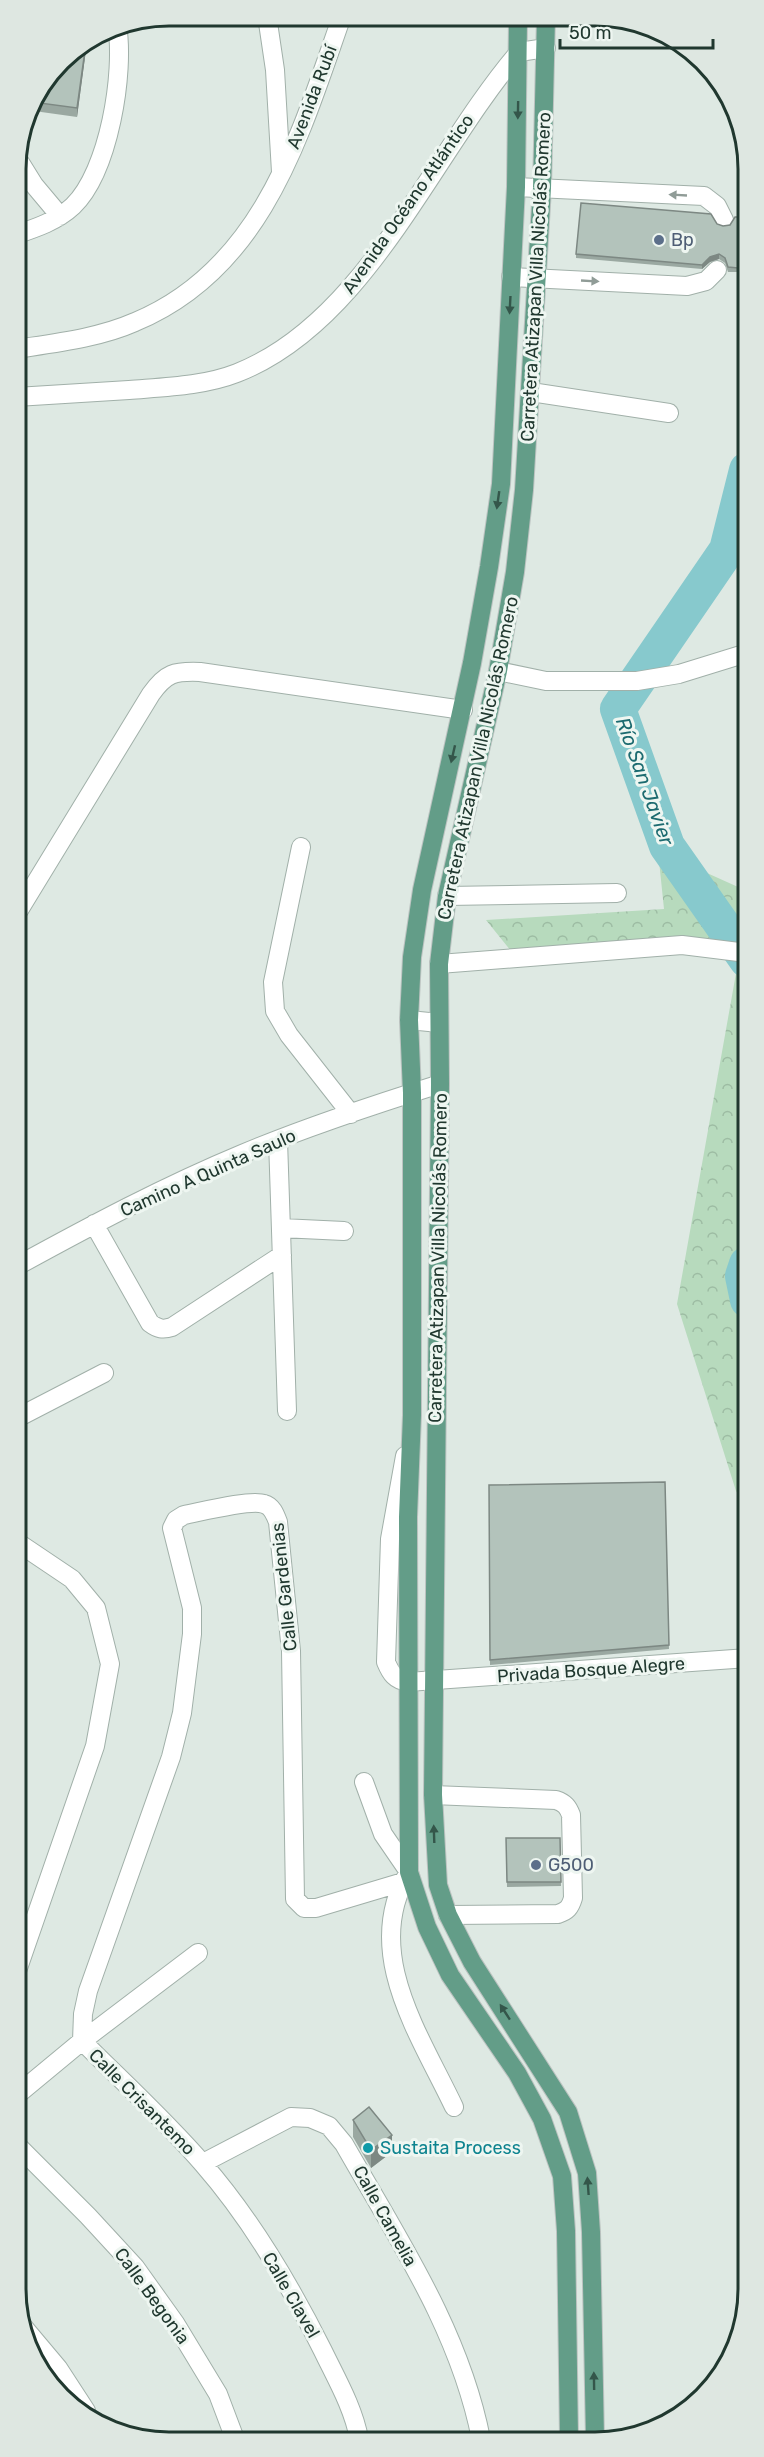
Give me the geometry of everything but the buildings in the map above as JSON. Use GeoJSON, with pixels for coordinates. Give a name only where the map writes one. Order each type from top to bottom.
{"type":"FeatureCollection","features":[{"type":"Feature","properties":{"kind":"main road","name":"Carretera Atizapan Villa Nicolás Romero"},"geometry":{"type":"LineString","coordinates":[[518,26],[516,187],[501,484],[489,567],[463,710],[422,890],[412,957],[409,1020],[412,1093],[412,1415],[408,1517],[406,1877],[450,1975],[517,2073],[542,2119],[562,2176],[566,2231],[569,2432]]}},
{"type":"Feature","properties":{"kind":"main road","name":"Carretera Atizapan Villa Nicolás Romero"},"geometry":{"type":"LineString","coordinates":[[546,26],[542,188],[531,392],[515,572],[498,671],[447,896],[439,963],[440,1084],[433,1795],[438,1885],[448,1915],[472,1962],[568,2112],[587,2173],[591,2232],[595,2432]]}},
{"type":"Feature","properties":{"kind":"street"},"geometry":{"type":"LineString","coordinates":[[268,26],[275,70],[281,177]]}},
{"type":"Feature","properties":{"kind":"street","name":"Avenida Rubí"},"geometry":{"type":"LineString","coordinates":[[26,347],[58,342],[135,322],[176,301],[209,274],[240,243],[264,208],[281,177],[338,26]]}},
{"type":"Feature","properties":{"kind":"street"},"geometry":{"type":"LineString","coordinates":[[26,232],[60,216],[74,205],[87,188],[100,162],[109,134],[116,92],[117,35]]}},
{"type":"Feature","properties":{"kind":"street"},"geometry":{"type":"LineString","coordinates":[[519,52],[546,48]]}},
{"type":"Feature","properties":{"kind":"street","name":"Avenida Océano Atlántico"},"geometry":{"type":"LineString","coordinates":[[26,396],[156,388],[202,382],[236,373],[272,356],[314,327],[346,293],[388,238],[492,86],[519,52]]}},
{"type":"Feature","properties":{"kind":"street"},"geometry":{"type":"LineString","coordinates":[[26,172],[60,216]]}},
{"type":"Feature","properties":{"kind":"street"},"geometry":{"type":"LineString","coordinates":[[516,187],[704,196],[717,206],[724,220]]}},
{"type":"Feature","properties":{"kind":"street"},"geometry":{"type":"LineString","coordinates":[[511,277],[687,286],[706,280],[717,270]]}},
{"type":"Feature","properties":{"kind":"street"},"geometry":{"type":"LineString","coordinates":[[531,392],[669,413]]}},
{"type":"Feature","properties":{"kind":"street"},"geometry":{"type":"LineString","coordinates":[[498,671],[546,681],[637,681],[679,674],[738,655]]}},
{"type":"Feature","properties":{"kind":"street"},"geometry":{"type":"LineString","coordinates":[[26,899],[151,694],[162,679],[178,671],[200,672],[463,710]]}},
{"type":"Feature","properties":{"kind":"street"},"geometry":{"type":"LineString","coordinates":[[301,847],[273,982],[275,1011],[289,1035],[351,1114]]}},
{"type":"Feature","properties":{"kind":"street"},"geometry":{"type":"LineString","coordinates":[[447,896],[617,893]]}},
{"type":"Feature","properties":{"kind":"street"},"geometry":{"type":"LineString","coordinates":[[439,963],[682,945],[738,952]]}},
{"type":"Feature","properties":{"kind":"street"},"geometry":{"type":"LineString","coordinates":[[409,1020],[439,1023]]}},
{"type":"Feature","properties":{"kind":"street","name":"Camino A Quinta Saulo"},"geometry":{"type":"LineString","coordinates":[[26,1261],[94,1224],[241,1154],[440,1084]]}},
{"type":"Feature","properties":{"kind":"street"},"geometry":{"type":"LineString","coordinates":[[278,1140],[287,1411]]}},
{"type":"Feature","properties":{"kind":"street"},"geometry":{"type":"LineString","coordinates":[[94,1224],[150,1323],[164,1330],[282,1256]]}},
{"type":"Feature","properties":{"kind":"street"},"geometry":{"type":"LineString","coordinates":[[281,1228],[344,1231]]}},
{"type":"Feature","properties":{"kind":"street"},"geometry":{"type":"LineString","coordinates":[[26,1413],[104,1373]]}},
{"type":"Feature","properties":{"kind":"street","name":"Calle Gardenias"},"geometry":{"type":"LineString","coordinates":[[82,2041],[83,2014],[88,1991],[171,1757],[182,1713],[192,1634],[192,1608],[172,1528],[176,1520],[184,1515],[253,1503],[265,1504],[274,1510],[278,1522],[291,1651],[294,1708],[293,1885],[295,1899],[304,1908],[316,1908],[406,1877]]}},
{"type":"Feature","properties":{"kind":"street"},"geometry":{"type":"LineString","coordinates":[[26,1548],[72,1579],[96,1608],[110,1664],[95,1746],[26,1945]]}},
{"type":"Feature","properties":{"kind":"street","name":"Privada Bosque Alegre"},"geometry":{"type":"LineString","coordinates":[[408,1682],[738,1659]]}},
{"type":"Feature","properties":{"kind":"street"},"geometry":{"type":"LineString","coordinates":[[364,1782],[383,1834],[406,1877],[393,1916],[390,1952],[398,1989],[454,2107]]}},
{"type":"Feature","properties":{"kind":"street"},"geometry":{"type":"LineString","coordinates":[[433,1795],[556,1800],[569,1808],[571,1815],[573,1898],[571,1906],[565,1912],[558,1914],[448,1915]]}},
{"type":"Feature","properties":{"kind":"street"},"geometry":{"type":"LineString","coordinates":[[26,2087],[82,2041],[198,1953]]}},
{"type":"Feature","properties":{"kind":"street","name":"Calle Crisantemo"},"geometry":{"type":"LineString","coordinates":[[82,2041],[203,2163]]}},
{"type":"Feature","properties":{"kind":"street","name":"Calle Camelia"},"geometry":{"type":"LineString","coordinates":[[203,2163],[291,2117],[310,2118],[329,2126],[344,2144],[444,2322],[466,2376],[480,2432]]}},
{"type":"Feature","properties":{"kind":"street","name":"Calle Begonia"},"geometry":{"type":"LineString","coordinates":[[26,2154],[135,2267],[175,2323],[218,2394],[232,2432]]}},
{"type":"Feature","properties":{"kind":"street","name":"Calle Clavel"},"geometry":{"type":"LineString","coordinates":[[203,2163],[246,2219],[278,2268],[337,2380],[356,2432]]}},
{"type":"Feature","properties":{"kind":"street"},"geometry":{"type":"LineString","coordinates":[[35,2341],[58,2368],[79,2400]]}},
{"type":"Feature","properties":{"kind":"green space"},"geometry":{"type":"Polygon","coordinates":[[[658,851],[738,887],[738,951],[520,962],[486,920],[664,909],[658,851]]]}},
{"type":"Feature","properties":{"kind":"green space"},"geometry":{"type":"Polygon","coordinates":[[[738,962],[738,1494],[677,1304],[738,962]]]}},
{"type":"Feature","properties":{"kind":"waterway","name":"Río San Javier"},"geometry":{"type":"LineString","coordinates":[[738,506],[727,550],[618,709],[667,846],[738,947]]}},
{"type":"Feature","properties":{"kind":"place","name":"Bp"},"geometry":{"type":"Point","coordinates":[659,240]}},
{"type":"Feature","properties":{"kind":"place","name":"G500"},"geometry":{"type":"Point","coordinates":[536,1865]}},
{"type":"Feature","properties":{"kind":"place","name":"Sustaita Process"},"geometry":{"type":"Point","coordinates":[368,2148]}}]}
